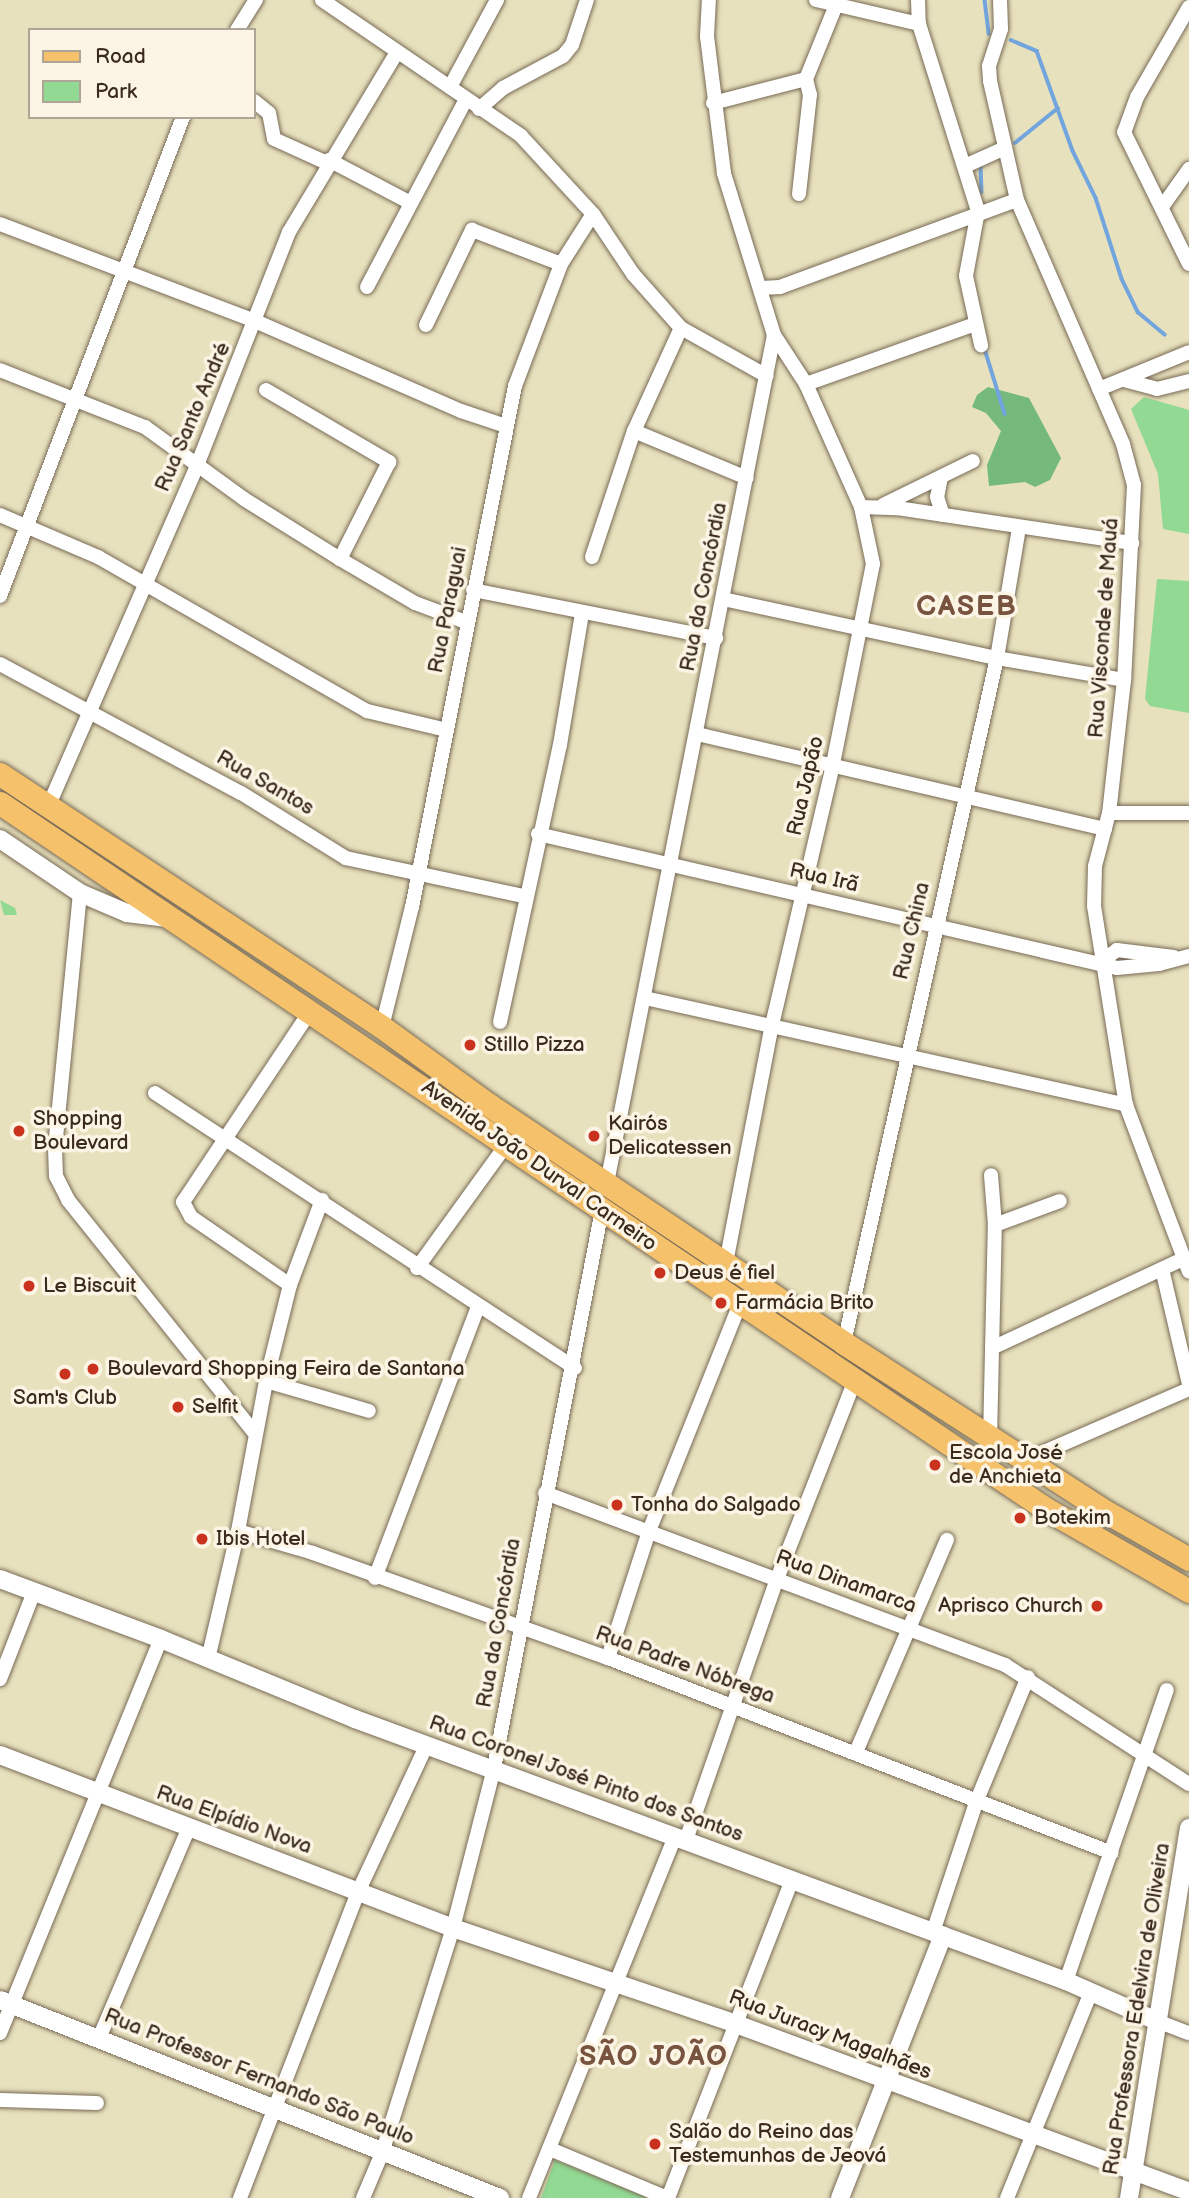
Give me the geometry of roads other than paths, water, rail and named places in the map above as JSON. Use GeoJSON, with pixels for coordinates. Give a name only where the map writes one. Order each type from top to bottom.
{"type":"FeatureCollection","features":[{"type":"Feature","properties":{"kind":"main road","name":"Avenida João Durval Carneiro"},"geometry":{"type":"LineString","coordinates":[[0,775],[382,1027],[844,1343],[1108,1513],[1189,1559]]}},
{"type":"Feature","properties":{"kind":"main road","name":"Avenida João Durval Carneiro"},"geometry":{"type":"LineString","coordinates":[[0,803],[311,1010],[602,1210],[856,1377],[1046,1508],[1095,1534],[1189,1591]]}},
{"type":"Feature","properties":{"kind":"main road"},"geometry":{"type":"LineString","coordinates":[[1046,1508],[1062,1511],[1069,1507],[1070,1495],[1062,1484]]}},
{"type":"Feature","properties":{"kind":"main road"},"geometry":{"type":"LineString","coordinates":[[1095,1534],[1097,1518],[1108,1513]]}},
{"type":"Feature","properties":{"kind":"street"},"geometry":{"type":"LineString","coordinates":[[238,28],[256,0]]}},
{"type":"Feature","properties":{"kind":"street"},"geometry":{"type":"LineString","coordinates":[[322,0],[396,54],[521,136],[593,214],[633,274],[681,328],[767,376]]}},
{"type":"Feature","properties":{"kind":"street"},"geometry":{"type":"LineString","coordinates":[[450,88],[497,0]]}},
{"type":"Feature","properties":{"kind":"street"},"geometry":{"type":"LineString","coordinates":[[479,109],[503,88],[562,56],[572,45],[587,0]]}},
{"type":"Feature","properties":{"kind":"street","name":"Rua da Concórdia"},"geometry":{"type":"LineString","coordinates":[[607,1183],[774,335],[762,288],[724,173],[706,36],[709,0]]}},
{"type":"Feature","properties":{"kind":"street"},"geometry":{"type":"LineString","coordinates":[[816,0],[919,24]]}},
{"type":"Feature","properties":{"kind":"street"},"geometry":{"type":"LineString","coordinates":[[918,0],[919,24],[978,211],[967,276],[981,345]]}},
{"type":"Feature","properties":{"kind":"street","name":"Rua Visconde de Mauá"},"geometry":{"type":"LineString","coordinates":[[1000,0],[1001,29],[989,66],[1017,200],[1130,465],[1132,543],[1124,680],[1109,813],[1094,887],[1101,962],[1126,1105],[1186,1265]]}},
{"type":"Feature","properties":{"kind":"street"},"geometry":{"type":"LineString","coordinates":[[799,194],[810,95],[806,79],[838,4]]}},
{"type":"Feature","properties":{"kind":"street"},"geometry":{"type":"LineString","coordinates":[[1189,7],[1137,97],[1124,132],[1189,264]]}},
{"type":"Feature","properties":{"kind":"street","name":"Rua Santo André"},"geometry":{"type":"LineString","coordinates":[[48,807],[198,463],[289,232],[328,162],[396,54]]}},
{"type":"Feature","properties":{"kind":"street"},"geometry":{"type":"LineString","coordinates":[[713,103],[806,79]]}},
{"type":"Feature","properties":{"kind":"street"},"geometry":{"type":"LineString","coordinates":[[367,287],[409,202],[466,99]]}},
{"type":"Feature","properties":{"kind":"street"},"geometry":{"type":"LineString","coordinates":[[256,103],[269,113],[274,139],[409,202]]}},
{"type":"Feature","properties":{"kind":"street"},"geometry":{"type":"LineString","coordinates":[[0,596],[78,399],[182,119]]}},
{"type":"Feature","properties":{"kind":"street"},"geometry":{"type":"LineString","coordinates":[[965,166],[1005,148]]}},
{"type":"Feature","properties":{"kind":"street"},"geometry":{"type":"LineString","coordinates":[[1162,207],[1189,169]]}},
{"type":"Feature","properties":{"kind":"street"},"geometry":{"type":"LineString","coordinates":[[762,288],[780,287],[978,211],[1017,200]]}},
{"type":"Feature","properties":{"kind":"street","name":"Rua Paraguai"},"geometry":{"type":"LineString","coordinates":[[382,1027],[447,730],[466,622],[515,386],[561,264],[593,214]]}},
{"type":"Feature","properties":{"kind":"street"},"geometry":{"type":"LineString","coordinates":[[0,224],[255,321],[461,411],[506,426]]}},
{"type":"Feature","properties":{"kind":"street"},"geometry":{"type":"LineString","coordinates":[[426,325],[472,230],[561,264]]}},
{"type":"Feature","properties":{"kind":"street"},"geometry":{"type":"LineString","coordinates":[[806,384],[975,324]]}},
{"type":"Feature","properties":{"kind":"street"},"geometry":{"type":"LineString","coordinates":[[592,558],[634,431],[681,328]]}},
{"type":"Feature","properties":{"kind":"street","name":"Rua Japão"},"geometry":{"type":"LineString","coordinates":[[726,1264],[772,1025],[833,764],[874,551],[861,507],[806,384],[774,335]]}},
{"type":"Feature","properties":{"kind":"street"},"geometry":{"type":"LineString","coordinates":[[1099,388],[1189,352]]}},
{"type":"Feature","properties":{"kind":"street"},"geometry":{"type":"LineString","coordinates":[[0,370],[145,427],[244,499],[340,559],[415,603],[466,622]]}},
{"type":"Feature","properties":{"kind":"street"},"geometry":{"type":"LineString","coordinates":[[1123,380],[1157,390],[1189,381]]}},
{"type":"Feature","properties":{"kind":"street"},"geometry":{"type":"LineString","coordinates":[[266,390],[389,462],[340,559]]}},
{"type":"Feature","properties":{"kind":"street"},"geometry":{"type":"LineString","coordinates":[[634,431],[747,478]]}},
{"type":"Feature","properties":{"kind":"street"},"geometry":{"type":"LineString","coordinates":[[878,507],[973,461]]}},
{"type":"Feature","properties":{"kind":"street"},"geometry":{"type":"LineString","coordinates":[[941,477],[937,497],[943,515]]}},
{"type":"Feature","properties":{"kind":"street"},"geometry":{"type":"LineString","coordinates":[[861,507],[943,515],[1132,543]]}},
{"type":"Feature","properties":{"kind":"street"},"geometry":{"type":"LineString","coordinates":[[0,515],[145,582],[367,710],[447,730]]}},
{"type":"Feature","properties":{"kind":"street","name":"Rua China"},"geometry":{"type":"LineString","coordinates":[[844,1343],[935,926],[997,659],[1019,528]]}},
{"type":"Feature","properties":{"kind":"street"},"geometry":{"type":"LineString","coordinates":[[473,590],[716,638]]}},
{"type":"Feature","properties":{"kind":"street"},"geometry":{"type":"LineString","coordinates":[[723,599],[997,659],[1124,680]]}},
{"type":"Feature","properties":{"kind":"street"},"geometry":{"type":"LineString","coordinates":[[500,1022],[524,896],[560,745],[582,613]]}},
{"type":"Feature","properties":{"kind":"street","name":"Rua Santos"},"geometry":{"type":"LineString","coordinates":[[0,664],[89,708],[346,858],[524,896]]}},
{"type":"Feature","properties":{"kind":"street"},"geometry":{"type":"LineString","coordinates":[[697,734],[966,794],[1105,829]]}},
{"type":"Feature","properties":{"kind":"street"},"geometry":{"type":"LineString","coordinates":[[1109,813],[1189,813]]}},
{"type":"Feature","properties":{"kind":"street","name":"Rua Irã"},"geometry":{"type":"LineString","coordinates":[[538,834],[1101,962],[1117,968],[1159,964],[1182,956]]}},
{"type":"Feature","properties":{"kind":"street"},"geometry":{"type":"LineString","coordinates":[[0,839],[80,893],[127,913],[172,919]]}},
{"type":"Feature","properties":{"kind":"street"},"geometry":{"type":"LineString","coordinates":[[80,893],[56,1176],[68,1200],[254,1432]]}},
{"type":"Feature","properties":{"kind":"street"},"geometry":{"type":"LineString","coordinates":[[645,998],[907,1054],[1126,1105]]}},
{"type":"Feature","properties":{"kind":"street"},"geometry":{"type":"LineString","coordinates":[[290,1285],[183,1207],[186,1194],[311,1010]]}},
{"type":"Feature","properties":{"kind":"street"},"geometry":{"type":"LineString","coordinates":[[155,1093],[322,1200],[417,1268],[575,1368]]}},
{"type":"Feature","properties":{"kind":"street"},"geometry":{"type":"LineString","coordinates":[[417,1268],[506,1145]]}},
{"type":"Feature","properties":{"kind":"street"},"geometry":{"type":"LineString","coordinates":[[990,1438],[995,1225],[991,1175]]}},
{"type":"Feature","properties":{"kind":"street"},"geometry":{"type":"LineString","coordinates":[[208,1660],[238,1531],[254,1432],[266,1381],[290,1285],[322,1200]]}},
{"type":"Feature","properties":{"kind":"street"},"geometry":{"type":"LineString","coordinates":[[995,1225],[1060,1201]]}},
{"type":"Feature","properties":{"kind":"street","name":"Rua da Concórdia"},"geometry":{"type":"LineString","coordinates":[[363,2198],[382,2153],[453,1928],[494,1768],[545,1493],[575,1368],[602,1210]]}},
{"type":"Feature","properties":{"kind":"street"},"geometry":{"type":"LineString","coordinates":[[992,1348],[1162,1269],[1186,1265]]}},
{"type":"Feature","properties":{"kind":"street"},"geometry":{"type":"LineString","coordinates":[[1028,1459],[1189,1387],[1174,1312],[1162,1269]]}},
{"type":"Feature","properties":{"kind":"street"},"geometry":{"type":"LineString","coordinates":[[608,1658],[649,1531],[741,1301]]}},
{"type":"Feature","properties":{"kind":"street"},"geometry":{"type":"LineString","coordinates":[[1174,1312],[1189,1304]]}},
{"type":"Feature","properties":{"kind":"street"},"geometry":{"type":"LineString","coordinates":[[375,1578],[478,1307]]}},
{"type":"Feature","properties":{"kind":"street"},"geometry":{"type":"LineString","coordinates":[[530,2198],[614,1981],[681,1838],[734,1705],[776,1579],[856,1377]]}},
{"type":"Feature","properties":{"kind":"street"},"geometry":{"type":"LineString","coordinates":[[266,1381],[369,1411]]}},
{"type":"Feature","properties":{"kind":"street","name":"Rua Dinamarca"},"geometry":{"type":"LineString","coordinates":[[545,1493],[906,1627],[1028,1677],[1189,1784]]}},
{"type":"Feature","properties":{"kind":"street","name":"Rua Padre Nóbrega"},"geometry":{"type":"LineString","coordinates":[[238,1531],[313,1553],[375,1578],[608,1658],[1112,1853]]}},
{"type":"Feature","properties":{"kind":"street"},"geometry":{"type":"LineString","coordinates":[[856,1752],[906,1627],[947,1540]]}},
{"type":"Feature","properties":{"kind":"street","name":"Rua Coronel José Pinto dos Santos"},"geometry":{"type":"LineString","coordinates":[[0,1579],[161,1639],[208,1660],[426,1744],[1066,1981],[1157,2021]]}},
{"type":"Feature","properties":{"kind":"street"},"geometry":{"type":"LineString","coordinates":[[0,1679],[34,1592]]}},
{"type":"Feature","properties":{"kind":"street"},"geometry":{"type":"LineString","coordinates":[[0,2033],[6,2002],[161,1639]]}},
{"type":"Feature","properties":{"kind":"street"},"geometry":{"type":"LineString","coordinates":[[840,2198],[888,2082],[938,1934],[976,1800],[1028,1677]]}},
{"type":"Feature","properties":{"kind":"street"},"geometry":{"type":"LineString","coordinates":[[1066,1981],[1167,1690]]}},
{"type":"Feature","properties":{"kind":"street"},"geometry":{"type":"LineString","coordinates":[[240,2198],[359,1890],[426,1744]]}},
{"type":"Feature","properties":{"kind":"street","name":"Rua Elpídio Nova"},"geometry":{"type":"LineString","coordinates":[[0,1755],[453,1928]]}},
{"type":"Feature","properties":{"kind":"street"},"geometry":{"type":"LineString","coordinates":[[100,2036],[189,1827]]}},
{"type":"Feature","properties":{"kind":"street","name":"Rua Professora Edelvira de Oliveira"},"geometry":{"type":"LineString","coordinates":[[1129,2198],[1189,1828]]}},
{"type":"Feature","properties":{"kind":"street"},"geometry":{"type":"LineString","coordinates":[[550,2149],[668,2198],[792,1880]]}},
{"type":"Feature","properties":{"kind":"street","name":"Rua Juracy Magalhães"},"geometry":{"type":"LineString","coordinates":[[453,1928],[736,2024],[1189,2192]]}},
{"type":"Feature","properties":{"kind":"street"},"geometry":{"type":"LineString","coordinates":[[1006,2198],[1091,1992]]}},
{"type":"Feature","properties":{"kind":"street","name":"Rua Professor Fernando São Paulo"},"geometry":{"type":"LineString","coordinates":[[6,2002],[100,2036],[382,2153],[500,2198]]}},
{"type":"Feature","properties":{"kind":"street"},"geometry":{"type":"LineString","coordinates":[[1157,2021],[1189,2034]]}},
{"type":"Feature","properties":{"kind":"street"},"geometry":{"type":"LineString","coordinates":[[0,2100],[97,2103]]}},
{"type":"Feature","properties":{"kind":"waterway"},"geometry":{"type":"LineString","coordinates":[[985,0],[989,34]]}},
{"type":"Feature","properties":{"kind":"waterway"},"geometry":{"type":"LineString","coordinates":[[1011,40],[1037,51],[1073,151],[1096,198],[1122,279],[1138,312],[1165,335]]}},
{"type":"Feature","properties":{"kind":"waterway"},"geometry":{"type":"LineString","coordinates":[[1015,143],[1058,108]]}},
{"type":"Feature","properties":{"kind":"waterway"},"geometry":{"type":"LineString","coordinates":[[981,165],[982,192]]}},
{"type":"Feature","properties":{"kind":"waterway"},"geometry":{"type":"LineString","coordinates":[[984,346],[1005,414]]}},
{"type":"Feature","properties":{"kind":"place","name":"Stillo Pizza"},"geometry":{"type":"Point","coordinates":[470,1045]}},
{"type":"Feature","properties":{"kind":"place","name":"Shopping Boulevard"},"geometry":{"type":"Point","coordinates":[19,1131]}},
{"type":"Feature","properties":{"kind":"place","name":"Kairós Delicatessen"},"geometry":{"type":"Point","coordinates":[594,1136]}},
{"type":"Feature","properties":{"kind":"place","name":"Deus é fiel"},"geometry":{"type":"Point","coordinates":[660,1273]}},
{"type":"Feature","properties":{"kind":"place","name":"Le Biscuit"},"geometry":{"type":"Point","coordinates":[29,1286]}},
{"type":"Feature","properties":{"kind":"place","name":"Farmácia Brito"},"geometry":{"type":"Point","coordinates":[721,1303]}},
{"type":"Feature","properties":{"kind":"place","name":"Boulevard Shopping Feira de Santana"},"geometry":{"type":"Point","coordinates":[93,1369]}},
{"type":"Feature","properties":{"kind":"place","name":"Sam's Club"},"geometry":{"type":"Point","coordinates":[65,1374]}},
{"type":"Feature","properties":{"kind":"place","name":"Selfit"},"geometry":{"type":"Point","coordinates":[178,1407]}},
{"type":"Feature","properties":{"kind":"place","name":"Escola José de Anchieta"},"geometry":{"type":"Point","coordinates":[935,1465]}},
{"type":"Feature","properties":{"kind":"place","name":"Tonha do Salgado"},"geometry":{"type":"Point","coordinates":[617,1505]}},
{"type":"Feature","properties":{"kind":"place","name":"Botekim"},"geometry":{"type":"Point","coordinates":[1020,1518]}},
{"type":"Feature","properties":{"kind":"place","name":"Ibis Hotel"},"geometry":{"type":"Point","coordinates":[202,1539]}},
{"type":"Feature","properties":{"kind":"place","name":"Aprisco Church"},"geometry":{"type":"Point","coordinates":[1097,1606]}},
{"type":"Feature","properties":{"kind":"place","name":"Salão do Reino das Testemunhas de Jeová"},"geometry":{"type":"Point","coordinates":[655,2144]}},
{"type":"Feature","properties":{"kind":"district","name":"CASEB"},"geometry":{"type":"Point","coordinates":[967,607]}},
{"type":"Feature","properties":{"kind":"district","name":"SÃO JOÃO"},"geometry":{"type":"Point","coordinates":[654,2057]}}]}
